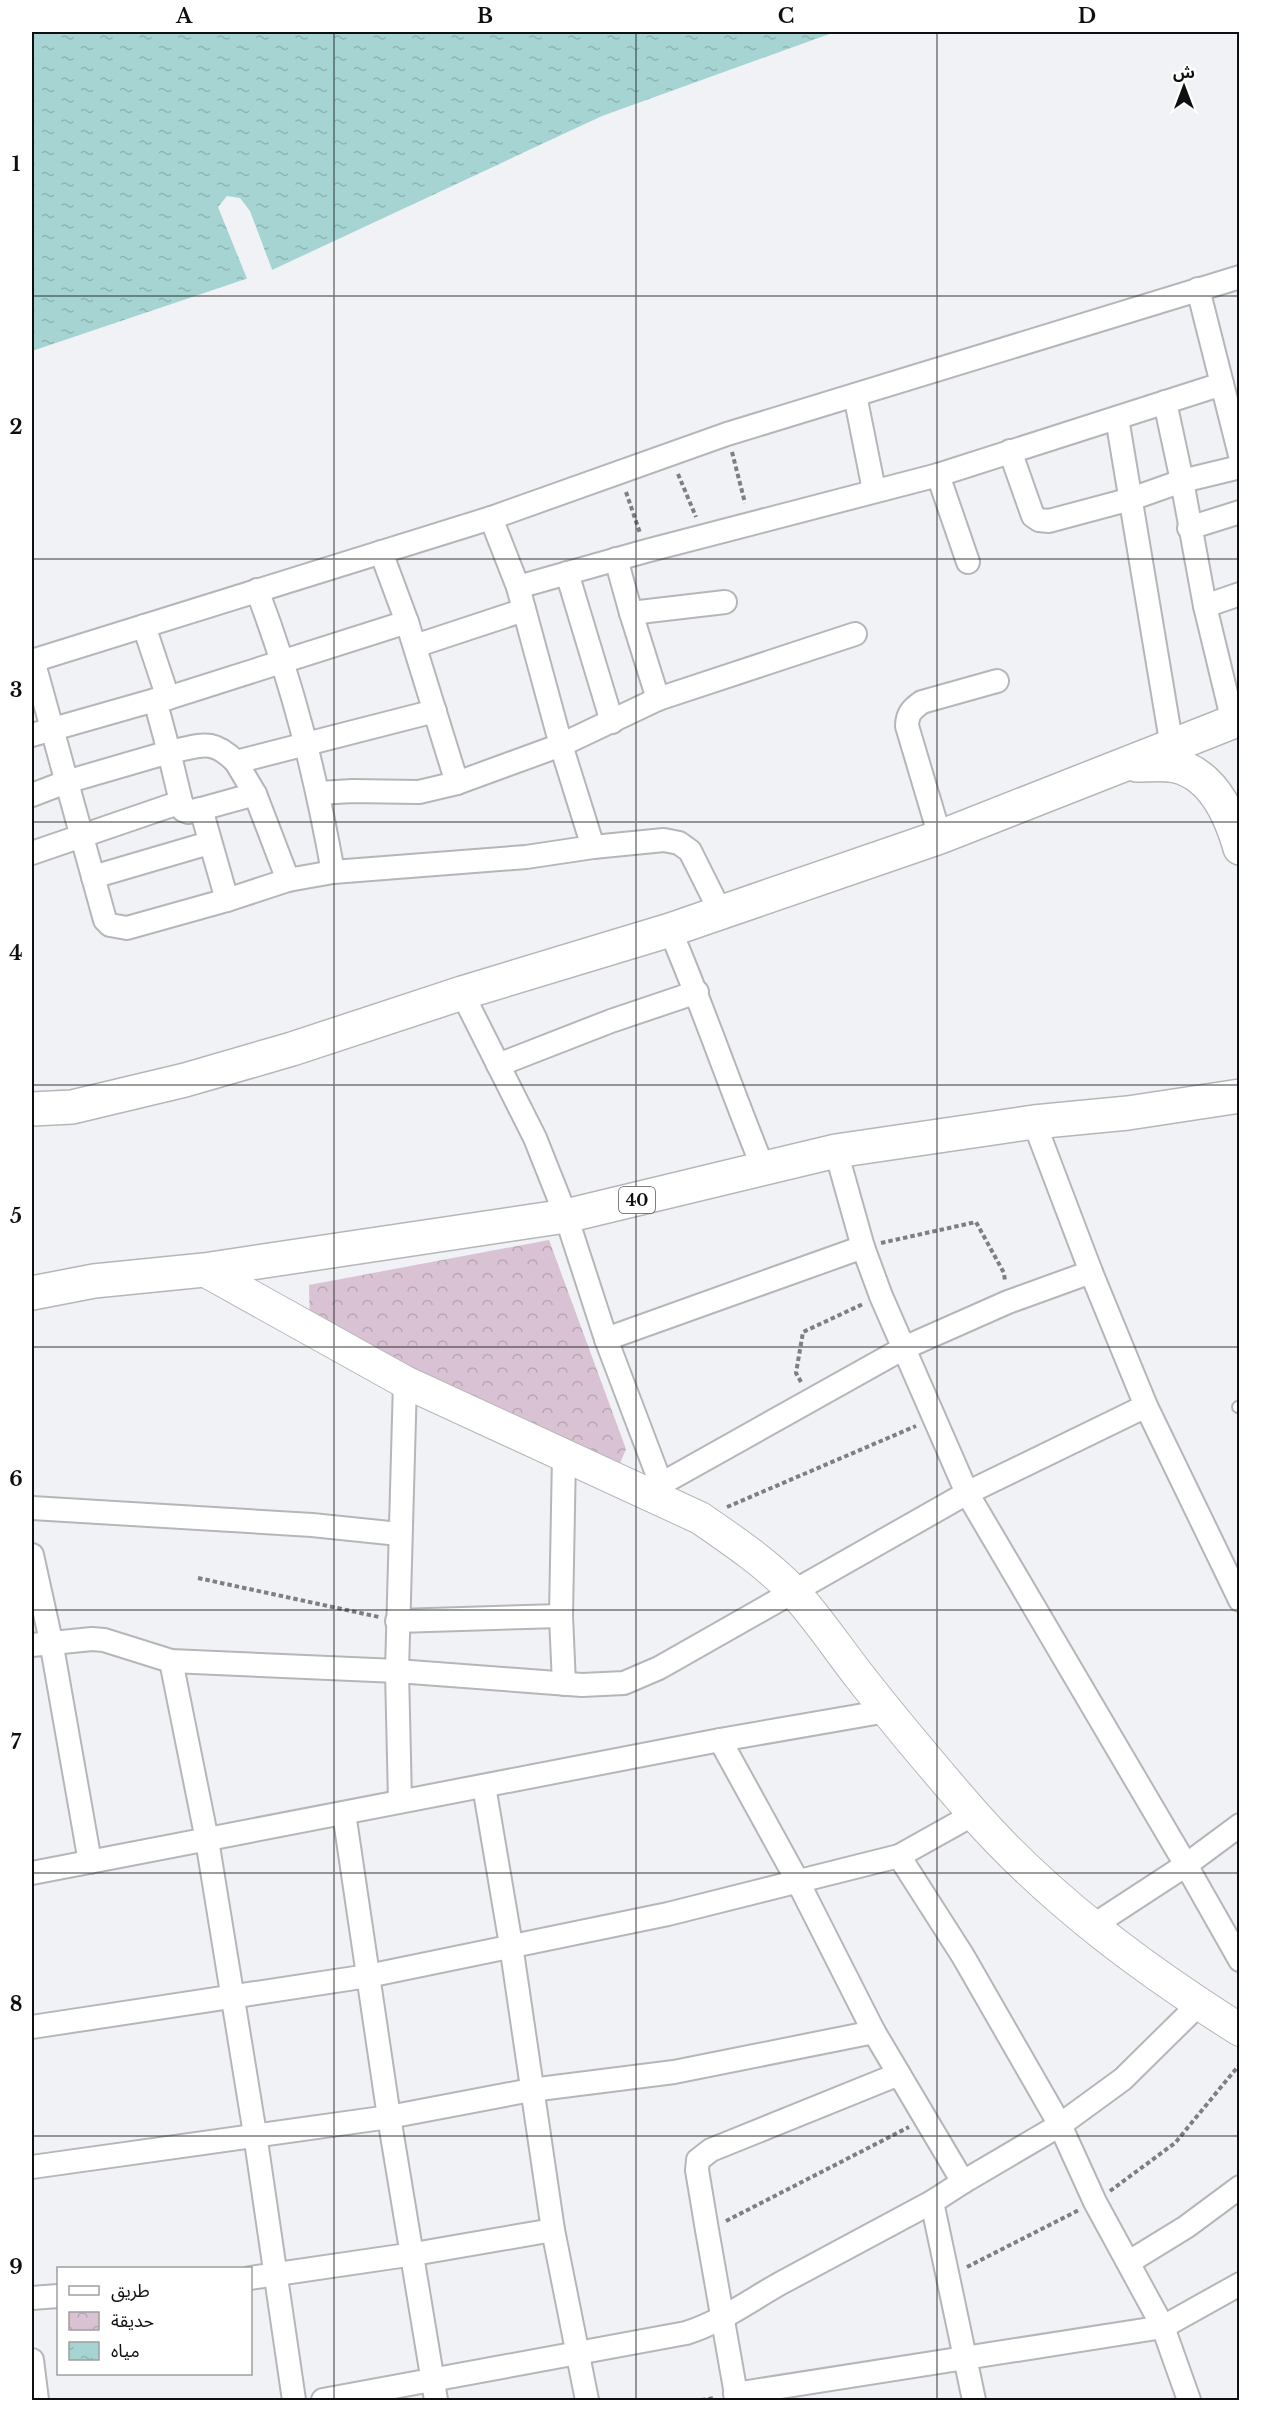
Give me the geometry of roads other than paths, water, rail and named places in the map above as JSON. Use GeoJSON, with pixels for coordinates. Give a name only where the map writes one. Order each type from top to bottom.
{"type":"FeatureCollection","features":[{"type":"Feature","properties":{"kind":"highway"},"geometry":{"type":"LineString","coordinates":[[32,1109],[72,1107],[185,1080],[292,1049],[462,993],[670,930],[940,837],[1236,720]]}},
{"type":"Feature","properties":{"kind":"highway"},"geometry":{"type":"LineString","coordinates":[[1121,764],[1172,765],[1204,779],[1222,803],[1235,830],[1239,848]]}},
{"type":"Feature","properties":{"kind":"highway","name":"40"},"geometry":{"type":"LineString","coordinates":[[32,1293],[94,1281],[204,1270],[566,1216],[836,1151],[1034,1122],[1128,1113],[1239,1096]]}},
{"type":"Feature","properties":{"kind":"street"},"geometry":{"type":"LineString","coordinates":[[721,913],[690,851],[679,843],[664,840],[526,857],[333,872],[288,880],[127,928],[110,926],[105,920],[66,782],[42,732],[32,660],[491,518],[727,434],[1239,277]]}},
{"type":"Feature","properties":{"kind":"street"},"geometry":{"type":"LineString","coordinates":[[1198,289],[1222,384],[1234,407],[1239,455]]}},
{"type":"Feature","properties":{"kind":"street"},"geometry":{"type":"LineString","coordinates":[[518,587],[874,490],[938,475],[1222,384]]}},
{"type":"Feature","properties":{"kind":"street"},"geometry":{"type":"LineString","coordinates":[[855,395],[874,490]]}},
{"type":"Feature","properties":{"kind":"street"},"geometry":{"type":"LineString","coordinates":[[1165,402],[1205,606],[1236,720]]}},
{"type":"Feature","properties":{"kind":"street"},"geometry":{"type":"LineString","coordinates":[[1117,418],[1172,747]]}},
{"type":"Feature","properties":{"kind":"street"},"geometry":{"type":"LineString","coordinates":[[1010,451],[1033,516],[1039,520],[1050,521],[1131,499],[1182,481],[1239,467]]}},
{"type":"Feature","properties":{"kind":"street"},"geometry":{"type":"LineString","coordinates":[[938,475],[968,562]]}},
{"type":"Feature","properties":{"kind":"street"},"geometry":{"type":"LineString","coordinates":[[1189,528],[1239,512]]}},
{"type":"Feature","properties":{"kind":"street"},"geometry":{"type":"LineString","coordinates":[[491,518],[518,587],[561,745],[593,847]]}},
{"type":"Feature","properties":{"kind":"street"},"geometry":{"type":"LineString","coordinates":[[381,552],[415,646],[457,783]]}},
{"type":"Feature","properties":{"kind":"street"},"geometry":{"type":"LineString","coordinates":[[616,559],[658,699]]}},
{"type":"Feature","properties":{"kind":"street"},"geometry":{"type":"LineString","coordinates":[[567,573],[612,722]]}},
{"type":"Feature","properties":{"kind":"street"},"geometry":{"type":"LineString","coordinates":[[257,590],[283,660],[307,744],[319,793],[333,872]]}},
{"type":"Feature","properties":{"kind":"street"},"geometry":{"type":"LineString","coordinates":[[1205,606],[1239,594]]}},
{"type":"Feature","properties":{"kind":"street"},"geometry":{"type":"LineString","coordinates":[[631,613],[725,602]]}},
{"type":"Feature","properties":{"kind":"street"},"geometry":{"type":"LineString","coordinates":[[415,646],[524,610]]}},
{"type":"Feature","properties":{"kind":"street"},"geometry":{"type":"LineString","coordinates":[[42,732],[162,699],[407,622]]}},
{"type":"Feature","properties":{"kind":"street"},"geometry":{"type":"LineString","coordinates":[[144,626],[162,699],[169,752],[209,843],[227,900]]}},
{"type":"Feature","properties":{"kind":"street"},"geometry":{"type":"LineString","coordinates":[[319,793],[353,791],[410,793],[457,783],[561,745],[658,699],[855,634]]}},
{"type":"Feature","properties":{"kind":"street"},"geometry":{"type":"LineString","coordinates":[[940,837],[907,726],[908,718],[914,708],[922,702],[997,681]]}},
{"type":"Feature","properties":{"kind":"street"},"geometry":{"type":"LineString","coordinates":[[236,762],[435,711]]}},
{"type":"Feature","properties":{"kind":"street"},"geometry":{"type":"LineString","coordinates":[[32,795],[66,782],[169,752],[214,746],[222,749],[236,762],[255,794],[288,880]]}},
{"type":"Feature","properties":{"kind":"street"},"geometry":{"type":"LineString","coordinates":[[32,853],[82,834],[191,806],[255,794]]}},
{"type":"Feature","properties":{"kind":"street"},"geometry":{"type":"LineString","coordinates":[[93,877],[209,843]]}},
{"type":"Feature","properties":{"kind":"street"},"geometry":{"type":"LineString","coordinates":[[670,930],[697,992],[740,1112],[764,1170]]}},
{"type":"Feature","properties":{"kind":"street"},"geometry":{"type":"LineString","coordinates":[[498,1065],[611,1021],[697,992]]}},
{"type":"Feature","properties":{"kind":"street"},"geometry":{"type":"LineString","coordinates":[[462,993],[535,1138],[566,1216],[655,1489]]}},
{"type":"Feature","properties":{"kind":"street"},"geometry":{"type":"LineString","coordinates":[[1034,1122],[1091,1272],[1146,1406],[1239,1600]]}},
{"type":"Feature","properties":{"kind":"street"},"geometry":{"type":"LineString","coordinates":[[836,1151],[863,1247],[881,1296],[967,1493],[1186,1864],[1239,1960]]}},
{"type":"Feature","properties":{"kind":"street"},"geometry":{"type":"LineString","coordinates":[[606,1339],[863,1247]]}},
{"type":"Feature","properties":{"kind":"street"},"geometry":{"type":"LineString","coordinates":[[204,1270],[405,1382],[564,1456],[655,1489],[742,1547],[793,1591],[887,1712],[974,1814],[1031,1875],[1091,1927],[1239,2030]]}},
{"type":"Feature","properties":{"kind":"street"},"geometry":{"type":"LineString","coordinates":[[655,1489],[811,1398],[904,1348],[1008,1302],[1091,1272]]}},
{"type":"Feature","properties":{"kind":"street"},"geometry":{"type":"LineString","coordinates":[[400,1802],[397,1621],[405,1382]]}},
{"type":"Feature","properties":{"kind":"street"},"geometry":{"type":"LineString","coordinates":[[41,1643],[104,1640],[171,1661],[397,1671],[564,1684],[615,1684],[632,1681],[659,1668],[967,1493],[1146,1406]]}},
{"type":"Feature","properties":{"kind":"street"},"geometry":{"type":"LineString","coordinates":[[564,1456],[561,1616],[564,1684]]}},
{"type":"Feature","properties":{"kind":"street"},"geometry":{"type":"LineString","coordinates":[[32,1508],[312,1525],[399,1534]]}},
{"type":"Feature","properties":{"kind":"street"},"geometry":{"type":"LineString","coordinates":[[32,1556],[41,1643],[90,1862]]}},
{"type":"Feature","properties":{"kind":"street"},"geometry":{"type":"LineString","coordinates":[[397,1621],[561,1616]]}},
{"type":"Feature","properties":{"kind":"street"},"geometry":{"type":"LineString","coordinates":[[171,1661],[207,1840],[255,2134],[294,2400]]}},
{"type":"Feature","properties":{"kind":"street"},"geometry":{"type":"LineString","coordinates":[[32,1873],[720,1740],[887,1712]]}},
{"type":"Feature","properties":{"kind":"street"},"geometry":{"type":"LineString","coordinates":[[720,1740],[797,1880],[874,2032],[963,2182]]}},
{"type":"Feature","properties":{"kind":"street"},"geometry":{"type":"LineString","coordinates":[[484,1786],[511,1945],[553,2230],[587,2400]]}},
{"type":"Feature","properties":{"kind":"street"},"geometry":{"type":"LineString","coordinates":[[344,1813],[434,2391]]}},
{"type":"Feature","properties":{"kind":"street"},"geometry":{"type":"LineString","coordinates":[[32,2027],[368,1976],[668,1914],[899,1856],[974,1814]]}},
{"type":"Feature","properties":{"kind":"street"},"geometry":{"type":"LineString","coordinates":[[1091,1927],[1239,1826]]}},
{"type":"Feature","properties":{"kind":"street"},"geometry":{"type":"LineString","coordinates":[[899,1856],[963,1956],[1060,2125],[1095,2202],[1163,2327],[1189,2400]]}},
{"type":"Feature","properties":{"kind":"street"},"geometry":{"type":"LineString","coordinates":[[323,2400],[434,2391],[577,2352],[686,2333],[723,2319],[780,2284],[932,2202],[1060,2125],[1142,2064],[1199,2004]]}},
{"type":"Feature","properties":{"kind":"street"},"geometry":{"type":"LineString","coordinates":[[32,2167],[255,2134],[390,2117],[531,2090],[674,2072],[874,2032]]}},
{"type":"Feature","properties":{"kind":"street"},"geometry":{"type":"LineString","coordinates":[[899,2074],[711,2150],[699,2157],[697,2170],[736,2397],[965,2357],[1163,2327],[1239,2284]]}},
{"type":"Feature","properties":{"kind":"street"},"geometry":{"type":"LineString","coordinates":[[1129,2262],[1186,2227],[1239,2187]]}},
{"type":"Feature","properties":{"kind":"street"},"geometry":{"type":"LineString","coordinates":[[932,2202],[974,2400]]}},
{"type":"Feature","properties":{"kind":"street"},"geometry":{"type":"LineString","coordinates":[[252,2278],[276,2276],[553,2230]]}},
{"type":"Feature","properties":{"kind":"street"},"geometry":{"type":"LineString","coordinates":[[32,2298],[57,2296]]}},
{"type":"Feature","properties":{"kind":"street"},"geometry":{"type":"LineString","coordinates":[[32,2360],[37,2400]]}},
{"type":"Feature","properties":{"kind":"water"},"geometry":{"type":"Polygon","coordinates":[[[32,32],[835,32],[602,116],[272,270],[32,351],[32,32]]]}}]}
